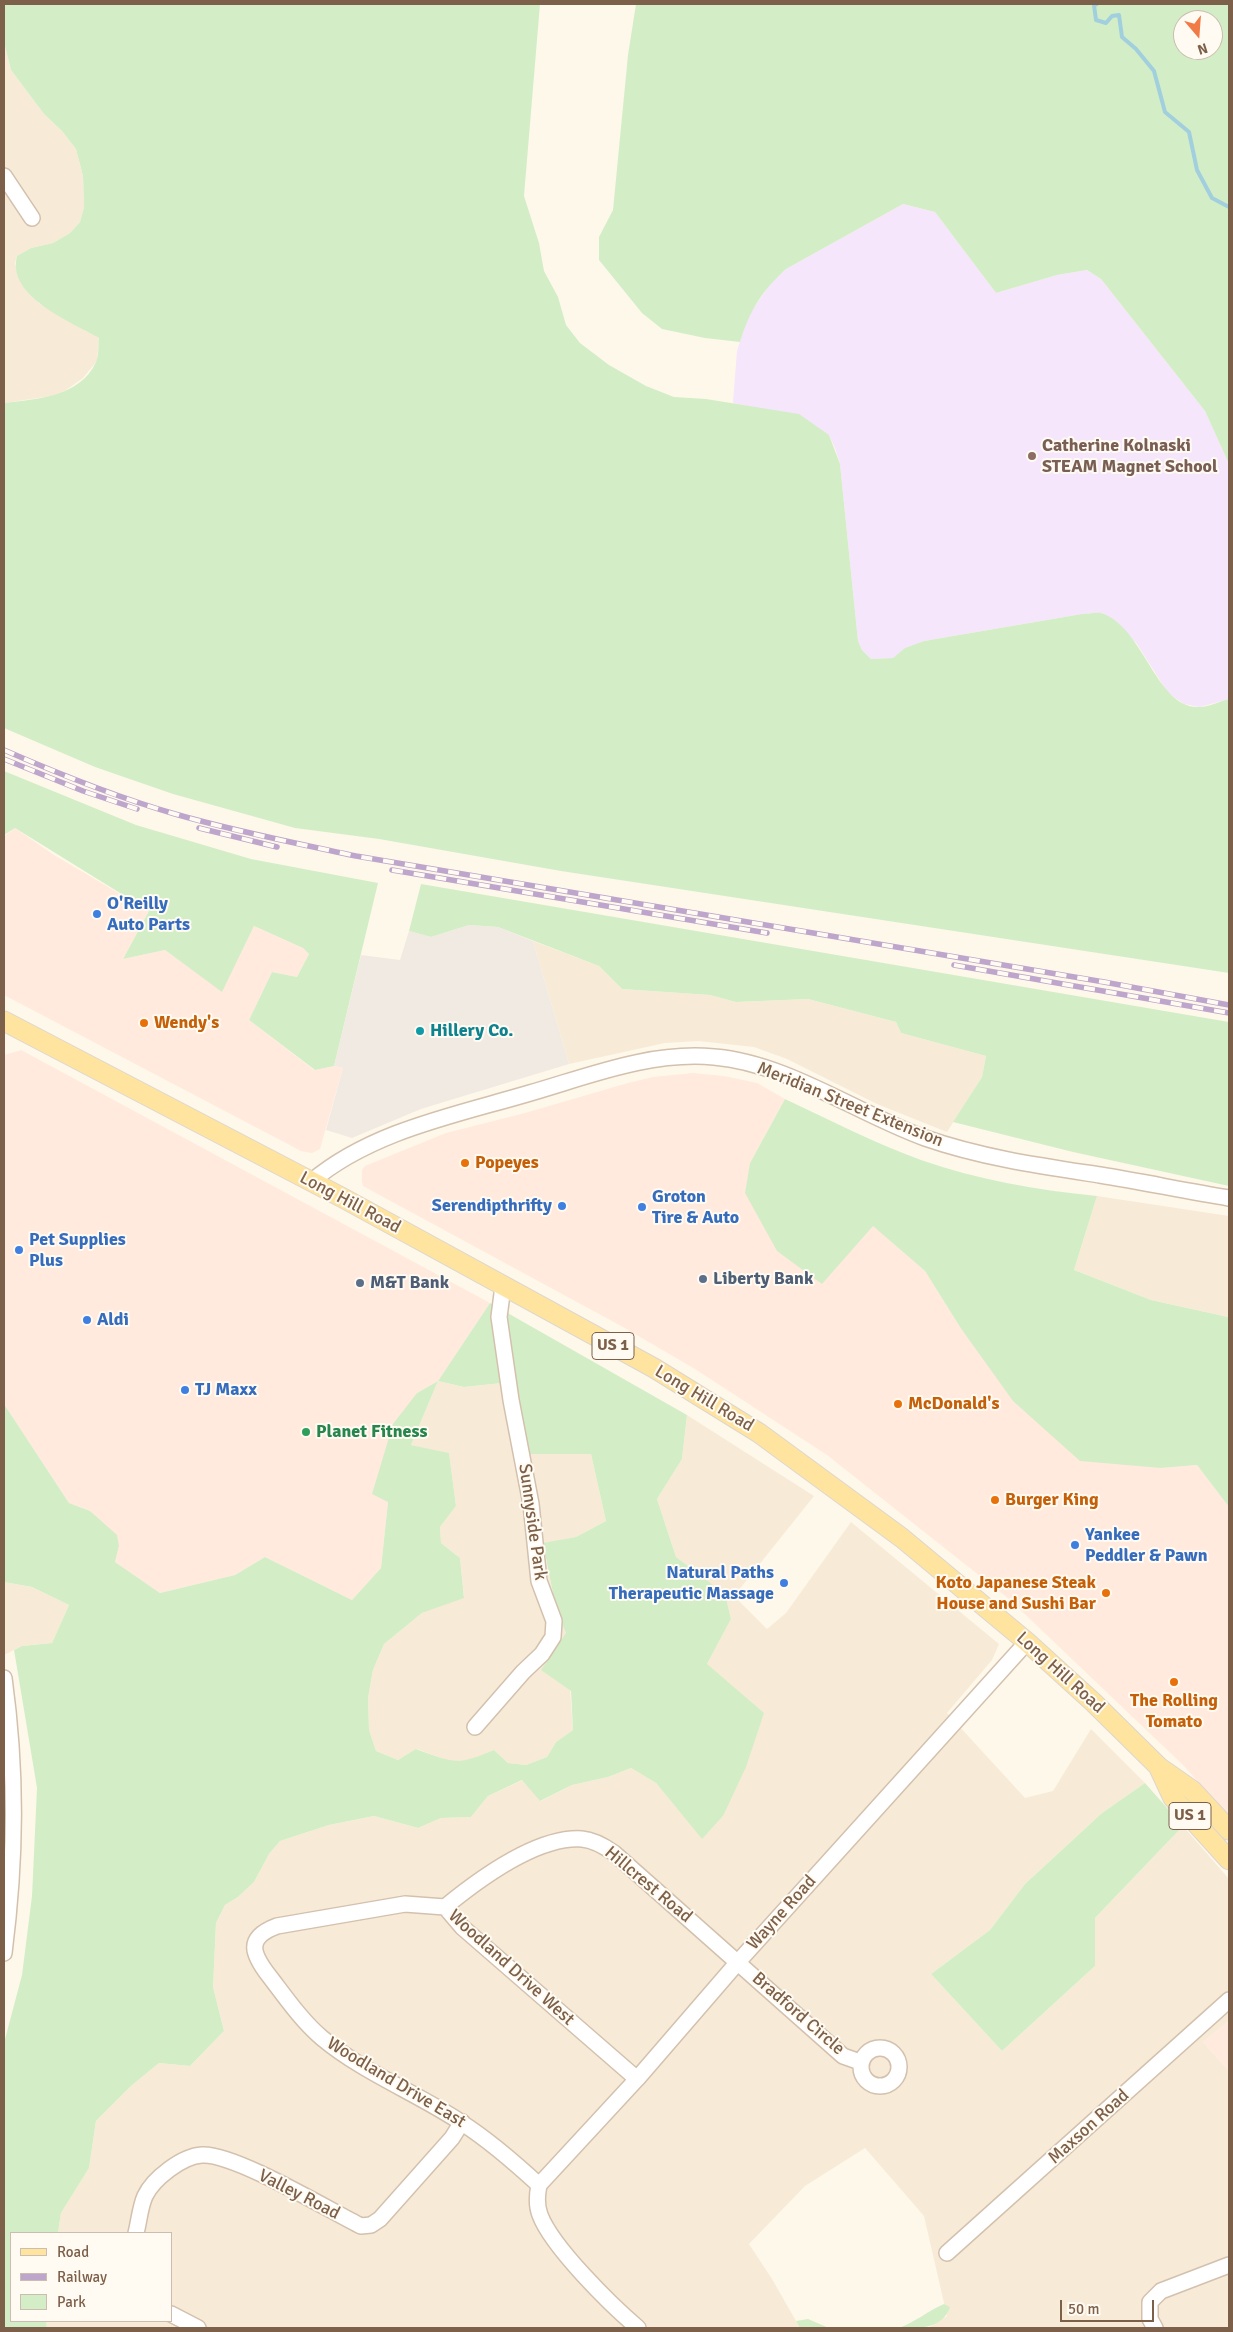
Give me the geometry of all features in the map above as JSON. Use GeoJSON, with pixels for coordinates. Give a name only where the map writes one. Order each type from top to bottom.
{"type":"FeatureCollection","features":[{"type":"Feature","properties":{"kind":"main road","name":"Long Hill Road"},"geometry":{"type":"LineString","coordinates":[[4,1021],[311,1182],[654,1368],[760,1433],[902,1538],[1027,1642],[1093,1702],[1159,1767],[1192,1790],[1229,1830]]}},
{"type":"Feature","properties":{"kind":"main road","name":"Long Hill Road"},"geometry":{"type":"LineString","coordinates":[[1159,1767],[1173,1798],[1229,1860]]}},
{"type":"Feature","properties":{"kind":"street"},"geometry":{"type":"LineString","coordinates":[[4,176],[32,218]]}},
{"type":"Feature","properties":{"kind":"street","name":"Meridian Street Extension"},"geometry":{"type":"LineString","coordinates":[[311,1182],[342,1158],[438,1120],[649,1059],[714,1056],[760,1066],[893,1125],[979,1154],[1021,1163],[1229,1198]]}},
{"type":"Feature","properties":{"kind":"street","name":"Sunnyside Park"},"geometry":{"type":"LineString","coordinates":[[475,1727],[523,1672],[542,1654],[553,1637],[554,1621],[539,1581],[531,1504],[511,1400],[499,1317],[503,1286]]}},
{"type":"Feature","properties":{"kind":"street","name":"Wayne Road"},"geometry":{"type":"LineString","coordinates":[[539,2185],[637,2079],[738,1962],[1027,1642]]}},
{"type":"Feature","properties":{"kind":"street"},"geometry":{"type":"LineString","coordinates":[[4,1678],[14,1783],[15,1832],[11,1896],[4,1954]]}},
{"type":"Feature","properties":{"kind":"street","name":"Hillcrest Road"},"geometry":{"type":"LineString","coordinates":[[446,1907],[465,1890],[526,1853],[566,1839],[583,1839],[600,1844],[614,1852],[738,1962]]}},
{"type":"Feature","properties":{"kind":"street","name":"Woodland Drive West"},"geometry":{"type":"LineString","coordinates":[[254,1941],[265,1930],[277,1926],[405,1904],[446,1907],[462,1927],[637,2079]]}},
{"type":"Feature","properties":{"kind":"street","name":"Woodland Drive East"},"geometry":{"type":"LineString","coordinates":[[254,1941],[254,1949],[266,1971],[304,2020],[321,2038],[379,2076],[462,2122],[501,2149],[539,2185]]}},
{"type":"Feature","properties":{"kind":"street","name":"Bradford Circle"},"geometry":{"type":"LineString","coordinates":[[738,1962],[843,2056],[860,2062]]}},
{"type":"Feature","properties":{"kind":"street","name":"Maxson Road"},"geometry":{"type":"LineString","coordinates":[[947,2254],[1229,2000]]}},
{"type":"Feature","properties":{"kind":"street","name":"Valley Road"},"geometry":{"type":"LineString","coordinates":[[136,2232],[145,2196],[163,2175],[190,2156],[204,2155],[229,2159],[361,2226],[371,2225],[380,2219],[452,2138],[462,2122]]}},
{"type":"Feature","properties":{"kind":"street"},"geometry":{"type":"LineString","coordinates":[[539,2185],[536,2200],[540,2215],[549,2232],[614,2307],[638,2328]]}},
{"type":"Feature","properties":{"kind":"street"},"geometry":{"type":"LineString","coordinates":[[1155,2328],[1150,2320],[1150,2302],[1160,2291],[1229,2265]]}},
{"type":"Feature","properties":{"kind":"street"},"geometry":{"type":"LineString","coordinates":[[172,2315],[198,2328]]}},
{"type":"Feature","properties":{"kind":"shaded area"},"geometry":{"type":"Polygon","coordinates":[[[4,42],[11,70],[44,114],[62,131],[76,149],[83,176],[84,207],[80,222],[70,233],[53,243],[31,248],[17,256],[15,263],[18,276],[28,293],[40,304],[99,338],[97,361],[83,378],[59,395],[4,403],[4,42]]]}},
{"type":"Feature","properties":{"kind":"shaded area","name":"Catherine Kolnaski STEAM Magnet School"},"geometry":{"type":"Polygon","coordinates":[[[903,204],[935,212],[996,293],[1057,275],[1087,270],[1101,279],[1205,411],[1229,464],[1229,699],[1200,707],[1184,704],[1168,693],[1137,644],[1117,622],[1100,613],[1082,614],[924,641],[906,648],[893,658],[871,659],[862,650],[858,641],[840,464],[835,448],[829,435],[733,403],[737,351],[748,316],[771,283],[786,269],[903,204]]]}},
{"type":"Feature","properties":{"kind":"shaded area"},"geometry":{"type":"Polygon","coordinates":[[[15,828],[54,855],[149,911],[123,959],[165,950],[222,991],[254,926],[303,948],[309,954],[297,977],[272,972],[249,1020],[314,1070],[334,1066],[343,1068],[320,1149],[312,1153],[301,1151],[4,995],[4,836],[15,828]]]}},
{"type":"Feature","properties":{"kind":"shaded area"},"geometry":{"type":"Polygon","coordinates":[[[469,925],[498,927],[533,941],[569,1064],[421,1109],[352,1138],[326,1130],[343,1068],[334,1066],[361,955],[400,960],[409,931],[431,937],[469,925]]]}},
{"type":"Feature","properties":{"kind":"shaded area"},"geometry":{"type":"Polygon","coordinates":[[[533,941],[599,966],[622,989],[710,995],[736,1002],[808,999],[896,1022],[901,1033],[986,1056],[982,1077],[947,1132],[877,1104],[787,1059],[754,1047],[698,1041],[665,1043],[569,1064],[533,941]]]}},
{"type":"Feature","properties":{"kind":"shaded area"},"geometry":{"type":"Polygon","coordinates":[[[21,1050],[490,1303],[438,1381],[417,1393],[388,1502],[381,1568],[352,1600],[265,1557],[235,1575],[160,1593],[115,1562],[119,1546],[90,1511],[69,1503],[4,1404],[4,1055],[21,1050]]]}},
{"type":"Feature","properties":{"kind":"shaded area"},"geometry":{"type":"Polygon","coordinates":[[[693,1073],[724,1076],[757,1083],[785,1099],[750,1163],[822,1283],[873,1225],[925,1271],[960,1327],[1161,1468],[1197,1465],[1229,1507],[1229,1817],[1184,1766],[1009,1599],[827,1455],[695,1369],[623,1327],[363,1186],[362,1170],[365,1166],[446,1133],[525,1113],[628,1083],[653,1077],[693,1073]]]}},
{"type":"Feature","properties":{"kind":"shaded area"},"geometry":{"type":"Polygon","coordinates":[[[1097,1196],[1229,1216],[1229,1321],[1228,1317],[1151,1300],[1074,1270],[1097,1196]]]}},
{"type":"Feature","properties":{"kind":"shaded area"},"geometry":{"type":"Polygon","coordinates":[[[438,1381],[464,1387],[502,1383],[591,1454],[606,1521],[576,1537],[543,1544],[557,1614],[566,1633],[573,1730],[556,1742],[547,1757],[526,1765],[508,1763],[494,1750],[466,1762],[449,1761],[417,1749],[398,1760],[376,1751],[369,1730],[368,1698],[373,1670],[384,1644],[422,1613],[464,1597],[460,1558],[441,1543],[440,1527],[456,1506],[449,1454],[411,1445],[438,1381]]]}},
{"type":"Feature","properties":{"kind":"shaded area"},"geometry":{"type":"Polygon","coordinates":[[[687,1415],[814,1496],[734,1596],[767,1629],[786,1613],[851,1522],[999,1644],[992,1660],[947,1713],[1025,1798],[1053,1791],[1091,1729],[1145,1783],[1102,1813],[1025,1884],[990,1930],[931,1974],[1002,2051],[1095,1966],[1095,1918],[1183,1826],[1229,1879],[1229,2021],[1203,2042],[1229,2071],[1229,2328],[928,2328],[947,2316],[924,2216],[865,2148],[805,2186],[749,2244],[800,2328],[47,2328],[46,2322],[172,2322],[172,2232],[58,2232],[61,2213],[89,2168],[96,2121],[131,2086],[159,2063],[190,2066],[224,2031],[213,1987],[216,1923],[225,1905],[238,1897],[254,1882],[269,1854],[280,1841],[329,1825],[374,1816],[418,1828],[441,1818],[471,1817],[488,1796],[523,1780],[541,1801],[572,1785],[608,1777],[631,1768],[656,1783],[702,1838],[723,1816],[707,1664],[731,1619],[725,1595],[676,1557],[657,1499],[682,1459],[687,1415]]]}},
{"type":"Feature","properties":{"kind":"shaded area"},"geometry":{"type":"Polygon","coordinates":[[[4,1582],[32,1587],[69,1605],[52,1643],[22,1646],[4,1655],[4,1582]]]}},
{"type":"Feature","properties":{"kind":"shaded area"},"geometry":{"type":"Polygon","coordinates":[[[1229,2021],[1229,2071],[1203,2042],[1229,2021]]]}},
{"type":"Feature","properties":{"kind":"green space"},"geometry":{"type":"Polygon","coordinates":[[[4,4],[540,4],[524,196],[539,243],[544,271],[558,297],[566,325],[580,343],[609,365],[646,386],[674,397],[706,399],[799,414],[829,435],[840,464],[858,641],[862,650],[871,659],[893,658],[905,648],[924,641],[1082,614],[1101,613],[1116,621],[1128,634],[1161,682],[1172,695],[1185,704],[1203,707],[1229,699],[1229,973],[561,871],[379,839],[295,828],[173,794],[95,767],[4,728],[4,403],[56,394],[80,383],[89,374],[96,362],[99,338],[58,316],[31,296],[21,284],[16,271],[17,256],[31,248],[53,243],[70,233],[80,222],[84,207],[83,176],[76,149],[62,131],[44,114],[11,70],[4,42],[4,4]]]}},
{"type":"Feature","properties":{"kind":"green space"},"geometry":{"type":"Polygon","coordinates":[[[636,4],[1229,4],[1229,464],[1205,411],[1101,279],[1087,270],[1057,275],[996,293],[935,212],[903,204],[786,269],[757,302],[740,342],[705,338],[662,329],[642,313],[599,260],[599,237],[613,210],[628,55],[636,4]]]}},
{"type":"Feature","properties":{"kind":"green space"},"geometry":{"type":"Polygon","coordinates":[[[4,771],[136,825],[251,859],[378,883],[334,1066],[315,1070],[249,1020],[272,972],[297,977],[309,954],[303,948],[254,926],[222,992],[165,950],[123,959],[149,911],[15,828],[4,835],[4,771]]]}},
{"type":"Feature","properties":{"kind":"green space"},"geometry":{"type":"Polygon","coordinates":[[[421,884],[1229,1022],[1229,1186],[1073,1152],[953,1122],[982,1077],[986,1056],[901,1033],[896,1022],[808,999],[736,1002],[710,995],[622,989],[599,966],[498,927],[469,925],[431,937],[409,931],[421,884]]]}},
{"type":"Feature","properties":{"kind":"green space"},"geometry":{"type":"Polygon","coordinates":[[[785,1099],[886,1146],[942,1167],[1008,1183],[1052,1191],[1097,1196],[1074,1270],[1151,1300],[1228,1317],[1229,1507],[1197,1465],[1161,1468],[1080,1461],[1013,1401],[960,1327],[925,1271],[873,1226],[822,1284],[777,1251],[745,1193],[750,1163],[785,1099]]]}},
{"type":"Feature","properties":{"kind":"green space"},"geometry":{"type":"Polygon","coordinates":[[[490,1303],[687,1415],[682,1459],[657,1499],[676,1557],[725,1594],[731,1619],[707,1664],[764,1713],[746,1767],[723,1816],[702,1839],[656,1783],[631,1768],[608,1777],[572,1785],[540,1801],[522,1780],[488,1796],[471,1817],[441,1818],[418,1828],[374,1816],[329,1825],[280,1841],[269,1854],[254,1882],[238,1897],[225,1905],[216,1923],[213,1987],[224,2031],[190,2066],[159,2063],[131,2086],[96,2121],[89,2168],[61,2213],[58,2232],[10,2232],[10,2322],[46,2322],[47,2328],[4,2328],[4,2043],[22,1975],[32,1896],[37,1788],[14,1650],[22,1646],[52,1643],[69,1605],[32,1587],[4,1582],[4,1404],[69,1503],[90,1511],[117,1535],[119,1546],[115,1562],[160,1593],[235,1575],[265,1557],[352,1600],[381,1568],[388,1502],[372,1494],[393,1424],[417,1393],[438,1381],[490,1303]],[[438,1381],[411,1445],[449,1453],[456,1506],[440,1527],[441,1543],[460,1558],[464,1598],[422,1613],[384,1644],[373,1670],[368,1698],[369,1730],[376,1751],[398,1760],[416,1749],[455,1761],[471,1759],[494,1750],[508,1763],[526,1765],[547,1757],[556,1742],[573,1730],[571,1691],[541,1670],[566,1633],[557,1614],[543,1543],[576,1537],[606,1521],[591,1454],[517,1454],[502,1383],[464,1387],[438,1381]]]}},
{"type":"Feature","properties":{"kind":"green space"},"geometry":{"type":"Polygon","coordinates":[[[1145,1783],[1183,1826],[1095,1918],[1095,1966],[1002,2051],[931,1974],[990,1930],[1025,1884],[1102,1813],[1145,1783]]]}},
{"type":"Feature","properties":{"kind":"green space"},"geometry":{"type":"Polygon","coordinates":[[[944,2304],[950,2307],[946,2315],[936,2324],[899,2328],[911,2323],[944,2304]]]}},
{"type":"Feature","properties":{"kind":"green space"},"geometry":{"type":"Polygon","coordinates":[[[808,2319],[829,2328],[800,2328],[796,2321],[808,2319]]]}},
{"type":"Feature","properties":{"kind":"waterway"},"geometry":{"type":"LineString","coordinates":[[1097,4],[1094,5],[1096,20],[1106,23],[1112,16],[1119,15],[1122,37],[1136,49],[1154,71],[1165,112],[1189,132],[1197,170],[1212,198],[1229,207]]}},
{"type":"Feature","properties":{"kind":"railway"},"geometry":{"type":"LineString","coordinates":[[4,750],[88,785],[175,814],[356,856],[1104,982],[1229,1005]]}},
{"type":"Feature","properties":{"kind":"railway"},"geometry":{"type":"LineString","coordinates":[[4,759],[83,791],[137,809]]}},
{"type":"Feature","properties":{"kind":"railway"},"geometry":{"type":"LineString","coordinates":[[199,828],[277,847]]}},
{"type":"Feature","properties":{"kind":"railway"},"geometry":{"type":"LineString","coordinates":[[392,870],[767,933]]}},
{"type":"Feature","properties":{"kind":"railway"},"geometry":{"type":"LineString","coordinates":[[954,965],[1229,1013]]}},
{"type":"Feature","properties":{"kind":"place","name":"Catherine Kolnaski STEAM Magnet School"},"geometry":{"type":"Point","coordinates":[1032,456]}},
{"type":"Feature","properties":{"kind":"place","name":"O'Reilly Auto Parts"},"geometry":{"type":"Point","coordinates":[97,914]}},
{"type":"Feature","properties":{"kind":"place","name":"Wendy's"},"geometry":{"type":"Point","coordinates":[144,1023]}},
{"type":"Feature","properties":{"kind":"place","name":"Hillery Co."},"geometry":{"type":"Point","coordinates":[420,1031]}},
{"type":"Feature","properties":{"kind":"place","name":"Popeyes"},"geometry":{"type":"Point","coordinates":[465,1163]}},
{"type":"Feature","properties":{"kind":"place","name":"Serendipthrifty"},"geometry":{"type":"Point","coordinates":[562,1206]}},
{"type":"Feature","properties":{"kind":"place","name":"Groton Tire & Auto"},"geometry":{"type":"Point","coordinates":[642,1207]}},
{"type":"Feature","properties":{"kind":"place","name":"Pet Supplies Plus"},"geometry":{"type":"Point","coordinates":[19,1250]}},
{"type":"Feature","properties":{"kind":"place","name":"Liberty Bank"},"geometry":{"type":"Point","coordinates":[703,1279]}},
{"type":"Feature","properties":{"kind":"place","name":"M&T Bank"},"geometry":{"type":"Point","coordinates":[360,1283]}},
{"type":"Feature","properties":{"kind":"place","name":"Aldi"},"geometry":{"type":"Point","coordinates":[87,1320]}},
{"type":"Feature","properties":{"kind":"place","name":"TJ Maxx"},"geometry":{"type":"Point","coordinates":[185,1390]}},
{"type":"Feature","properties":{"kind":"place","name":"McDonald's"},"geometry":{"type":"Point","coordinates":[898,1404]}},
{"type":"Feature","properties":{"kind":"place","name":"Planet Fitness"},"geometry":{"type":"Point","coordinates":[306,1432]}},
{"type":"Feature","properties":{"kind":"place","name":"Burger King"},"geometry":{"type":"Point","coordinates":[995,1500]}},
{"type":"Feature","properties":{"kind":"place","name":"Yankee Peddler & Pawn"},"geometry":{"type":"Point","coordinates":[1075,1545]}},
{"type":"Feature","properties":{"kind":"place","name":"Natural Paths Therapeutic Massage"},"geometry":{"type":"Point","coordinates":[784,1583]}},
{"type":"Feature","properties":{"kind":"place","name":"Koto Japanese Steak House and Sushi Bar"},"geometry":{"type":"Point","coordinates":[1106,1593]}},
{"type":"Feature","properties":{"kind":"place","name":"The Rolling Tomato"},"geometry":{"type":"Point","coordinates":[1174,1682]}}]}
